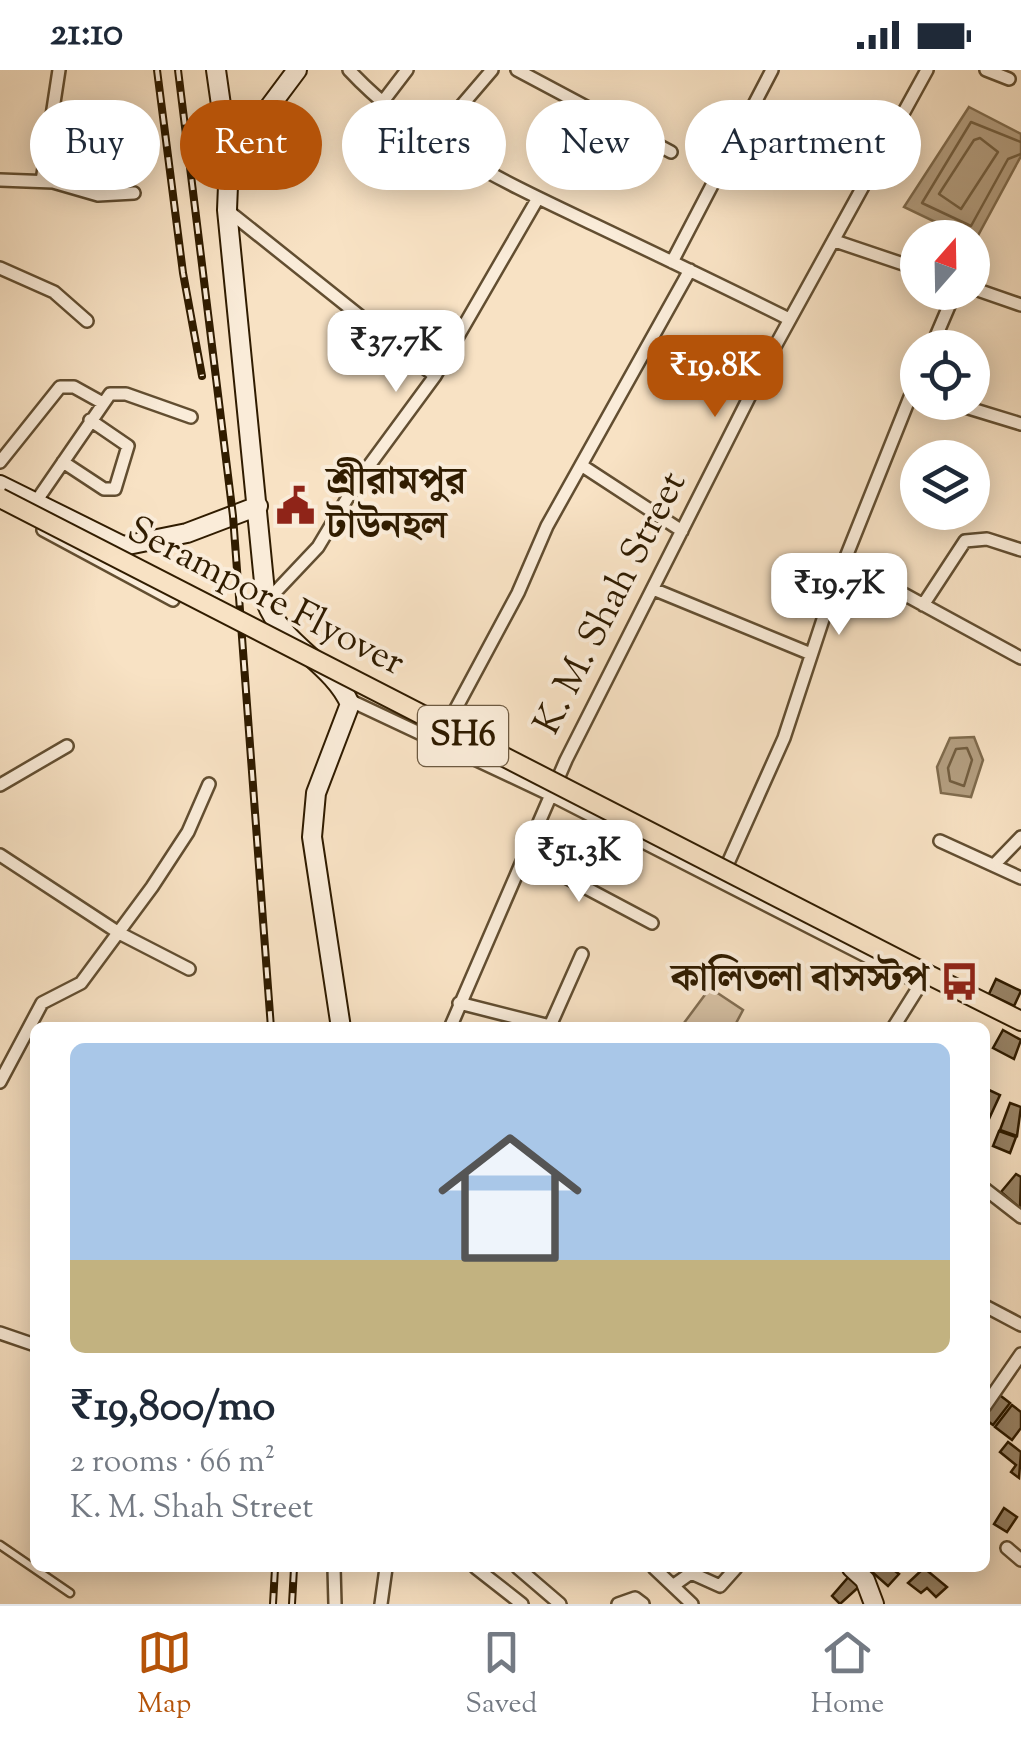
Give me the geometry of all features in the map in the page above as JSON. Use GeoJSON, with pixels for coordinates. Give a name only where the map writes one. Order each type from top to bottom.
{"type":"FeatureCollection","features":[{"type":"Feature","properties":{"kind":"main road","name":"Serampore Flyover"},"geometry":{"type":"LineString","coordinates":[[0,498],[924,979]]}},
{"type":"Feature","properties":{"kind":"main road","name":"SH6"},"geometry":{"type":"LineString","coordinates":[[924,979],[1021,1021]]}},
{"type":"Feature","properties":{"kind":"street"},"geometry":{"type":"LineString","coordinates":[[54,100],[59,70]]}},
{"type":"Feature","properties":{"kind":"street"},"geometry":{"type":"LineString","coordinates":[[216,70],[220,100]]}},
{"type":"Feature","properties":{"kind":"street"},"geometry":{"type":"LineString","coordinates":[[275,100],[297,70]]}},
{"type":"Feature","properties":{"kind":"street"},"geometry":{"type":"LineString","coordinates":[[349,70],[376,100]]}},
{"type":"Feature","properties":{"kind":"street"},"geometry":{"type":"LineString","coordinates":[[383,100],[407,70]]}},
{"type":"Feature","properties":{"kind":"street"},"geometry":{"type":"LineString","coordinates":[[466,100],[492,70]]}},
{"type":"Feature","properties":{"kind":"street"},"geometry":{"type":"LineString","coordinates":[[517,70],[671,152]]}},
{"type":"Feature","properties":{"kind":"street"},"geometry":{"type":"LineString","coordinates":[[672,262],[772,70]]}},
{"type":"Feature","properties":{"kind":"street"},"geometry":{"type":"LineString","coordinates":[[986,70],[1009,80]]}},
{"type":"Feature","properties":{"kind":"street","name":"K. M. Shah Street"},"geometry":{"type":"LineString","coordinates":[[452,1022],[550,795],[790,319],[835,241],[922,71]]}},
{"type":"Feature","properties":{"kind":"street"},"geometry":{"type":"LineString","coordinates":[[0,180],[30,181]]}},
{"type":"Feature","properties":{"kind":"street"},"geometry":{"type":"LineString","coordinates":[[506,180],[790,319]]}},
{"type":"Feature","properties":{"kind":"street"},"geometry":{"type":"LineString","coordinates":[[76,190],[98,196],[134,193]]}},
{"type":"Feature","properties":{"kind":"street"},"geometry":{"type":"LineString","coordinates":[[228,190],[266,602],[276,626],[349,700],[924,979],[897,1022]]}},
{"type":"Feature","properties":{"kind":"street"},"geometry":{"type":"LineString","coordinates":[[266,602],[318,547],[357,482],[435,376],[538,198]]}},
{"type":"Feature","properties":{"kind":"street"},"geometry":{"type":"LineString","coordinates":[[227,210],[435,376]]}},
{"type":"Feature","properties":{"kind":"street"},"geometry":{"type":"LineString","coordinates":[[835,241],[900,263]]}},
{"type":"Feature","properties":{"kind":"street"},"geometry":{"type":"LineString","coordinates":[[0,268],[54,292],[87,320]]}},
{"type":"Feature","properties":{"kind":"street"},"geometry":{"type":"LineString","coordinates":[[438,742],[580,465],[690,270]]}},
{"type":"Feature","properties":{"kind":"street"},"geometry":{"type":"LineString","coordinates":[[990,294],[1021,305]]}},
{"type":"Feature","properties":{"kind":"street"},"geometry":{"type":"LineString","coordinates":[[0,462],[60,387],[74,387],[101,402]]}},
{"type":"Feature","properties":{"kind":"street"},"geometry":{"type":"LineString","coordinates":[[35,503],[101,402],[119,392],[191,417]]}},
{"type":"Feature","properties":{"kind":"street"},"geometry":{"type":"LineString","coordinates":[[990,415],[1021,424]]}},
{"type":"Feature","properties":{"kind":"street"},"geometry":{"type":"LineString","coordinates":[[64,462],[104,489],[116,490],[128,446],[90,420]]}},
{"type":"Feature","properties":{"kind":"street"},"geometry":{"type":"LineString","coordinates":[[720,881],[784,738],[845,562],[901,420]]}},
{"type":"Feature","properties":{"kind":"street"},"geometry":{"type":"LineString","coordinates":[[580,465],[682,531]]}},
{"type":"Feature","properties":{"kind":"street"},"geometry":{"type":"LineString","coordinates":[[0,486],[123,546],[187,533],[258,506]]}},
{"type":"Feature","properties":{"kind":"street"},"geometry":{"type":"LineString","coordinates":[[0,506],[173,600]]}},
{"type":"Feature","properties":{"kind":"street"},"geometry":{"type":"LineString","coordinates":[[923,604],[965,541],[986,539],[1021,550]]}},
{"type":"Feature","properties":{"kind":"street"},"geometry":{"type":"LineString","coordinates":[[845,562],[1021,658]]}},
{"type":"Feature","properties":{"kind":"street"},"geometry":{"type":"LineString","coordinates":[[652,589],[812,654]]}},
{"type":"Feature","properties":{"kind":"street"},"geometry":{"type":"LineString","coordinates":[[340,1022],[312,854],[312,826],[320,780],[346,721],[349,700]]}},
{"type":"Feature","properties":{"kind":"street"},"geometry":{"type":"LineString","coordinates":[[0,786],[66,746]]}},
{"type":"Feature","properties":{"kind":"street"},"geometry":{"type":"LineString","coordinates":[[33,1022],[44,1001],[78,986],[119,933],[188,832],[209,784]]}},
{"type":"Feature","properties":{"kind":"street"},"geometry":{"type":"LineString","coordinates":[[994,864],[1021,838]]}},
{"type":"Feature","properties":{"kind":"street"},"geometry":{"type":"LineString","coordinates":[[940,842],[1021,878]]}},
{"type":"Feature","properties":{"kind":"street"},"geometry":{"type":"LineString","coordinates":[[0,855],[119,933],[189,969]]}},
{"type":"Feature","properties":{"kind":"street"},"geometry":{"type":"LineString","coordinates":[[524,855],[652,923]]}},
{"type":"Feature","properties":{"kind":"street"},"geometry":{"type":"LineString","coordinates":[[552,1022],[582,954]]}},
{"type":"Feature","properties":{"kind":"street"},"geometry":{"type":"LineString","coordinates":[[459,1003],[534,1022]]}},
{"type":"Feature","properties":{"kind":"street"},"geometry":{"type":"LineString","coordinates":[[0,1082],[30,1027]]}},
{"type":"Feature","properties":{"kind":"street"},"geometry":{"type":"LineString","coordinates":[[990,1194],[1021,1218]]}},
{"type":"Feature","properties":{"kind":"street"},"geometry":{"type":"LineString","coordinates":[[990,1309],[1021,1325]]}},
{"type":"Feature","properties":{"kind":"street"},"geometry":{"type":"LineString","coordinates":[[0,1333],[30,1343]]}},
{"type":"Feature","properties":{"kind":"street"},"geometry":{"type":"LineString","coordinates":[[990,1399],[1021,1354]]}},
{"type":"Feature","properties":{"kind":"street"},"geometry":{"type":"LineString","coordinates":[[1006,1548],[1021,1560]]}},
{"type":"Feature","properties":{"kind":"street"},"geometry":{"type":"LineString","coordinates":[[334,1572],[334,1604]]}},
{"type":"Feature","properties":{"kind":"street"},"geometry":{"type":"LineString","coordinates":[[381,1604],[385,1572]]}},
{"type":"Feature","properties":{"kind":"street"},"geometry":{"type":"LineString","coordinates":[[481,1572],[522,1604]]}},
{"type":"Feature","properties":{"kind":"street"},"geometry":{"type":"LineString","coordinates":[[523,1572],[560,1604]]}},
{"type":"Feature","properties":{"kind":"street"},"geometry":{"type":"LineString","coordinates":[[658,1572],[692,1604]]}},
{"type":"Feature","properties":{"kind":"street"},"geometry":{"type":"LineString","coordinates":[[674,1586],[692,1573],[720,1586],[732,1572]]}},
{"type":"Feature","properties":{"kind":"street"},"geometry":{"type":"LineString","coordinates":[[861,1572],[874,1604]]}},
{"type":"Feature","properties":{"kind":"street"},"geometry":{"type":"LineString","coordinates":[[618,1604],[634,1598],[643,1604]]}},
{"type":"Feature","properties":{"kind":"lane"},"geometry":{"type":"LineString","coordinates":[[0,1545],[30,1566]]}},
{"type":"Feature","properties":{"kind":"lane"},"geometry":{"type":"LineString","coordinates":[[39,1572],[70,1593]]}},
{"type":"Feature","properties":{"kind":"shaded area"},"geometry":{"type":"Polygon","coordinates":[[[710,988],[743,1010],[737,1022],[685,1022],[710,988]]]}},
{"type":"Feature","properties":{"kind":"water"},"geometry":{"type":"Polygon","coordinates":[[[969,107],[1021,134],[1021,156],[986,220],[931,220],[904,207],[915,190],[921,190],[921,181],[969,107]]]}},
{"type":"Feature","properties":{"kind":"water"},"geometry":{"type":"Polygon","coordinates":[[[974,737],[983,760],[971,797],[941,793],[937,767],[950,738],[974,737]]]}},
{"type":"Feature","properties":{"kind":"building"},"geometry":{"type":"Polygon","coordinates":[[[996,979],[1021,991],[1014,1006],[989,994],[996,979]]]}},
{"type":"Feature","properties":{"kind":"building"},"geometry":{"type":"Polygon","coordinates":[[[1003,1030],[1021,1040],[1014,1059],[993,1048],[1003,1030]]]}},
{"type":"Feature","properties":{"kind":"building"},"geometry":{"type":"Polygon","coordinates":[[[990,1090],[1000,1095],[990,1117],[990,1090]]]}},
{"type":"Feature","properties":{"kind":"building"},"geometry":{"type":"Polygon","coordinates":[[[1010,1103],[1021,1107],[1017,1136],[1000,1130],[1010,1103]]]}},
{"type":"Feature","properties":{"kind":"building"},"geometry":{"type":"Polygon","coordinates":[[[999,1131],[1016,1137],[1010,1153],[993,1146],[999,1131]]]}},
{"type":"Feature","properties":{"kind":"building"},"geometry":{"type":"Polygon","coordinates":[[[1016,1174],[1021,1177],[1020,1208],[1001,1192],[1016,1174]]]}},
{"type":"Feature","properties":{"kind":"building"},"geometry":{"type":"Polygon","coordinates":[[[997,1393],[1010,1403],[993,1425],[990,1423],[990,1402],[997,1393]]]}},
{"type":"Feature","properties":{"kind":"building"},"geometry":{"type":"Polygon","coordinates":[[[1012,1405],[1021,1412],[1021,1428],[1012,1440],[995,1427],[1012,1405]]]}},
{"type":"Feature","properties":{"kind":"building"},"geometry":{"type":"Polygon","coordinates":[[[1008,1442],[1021,1452],[1019,1478],[1011,1472],[1016,1465],[1000,1452],[1008,1442]]]}},
{"type":"Feature","properties":{"kind":"building"},"geometry":{"type":"Polygon","coordinates":[[[1004,1508],[1017,1517],[1007,1532],[994,1524],[1004,1508]]]}},
{"type":"Feature","properties":{"kind":"building"},"geometry":{"type":"Polygon","coordinates":[[[872,1572],[899,1574],[888,1586],[872,1572]]]}},
{"type":"Feature","properties":{"kind":"building"},"geometry":{"type":"Polygon","coordinates":[[[920,1572],[929,1572],[947,1587],[936,1597],[927,1588],[921,1593],[908,1583],[920,1572]]]}},
{"type":"Feature","properties":{"kind":"building"},"geometry":{"type":"Polygon","coordinates":[[[851,1574],[862,1584],[840,1604],[832,1596],[851,1574]]]}},
{"type":"Feature","properties":{"kind":"railway"},"geometry":{"type":"LineString","coordinates":[[157,70],[183,273],[202,376]]}},
{"type":"Feature","properties":{"kind":"railway"},"geometry":{"type":"LineString","coordinates":[[178,70],[233,516],[271,1022]]}},
{"type":"Feature","properties":{"kind":"railway"},"geometry":{"type":"LineString","coordinates":[[273,1604],[275,1572]]}},
{"type":"Feature","properties":{"kind":"railway"},"geometry":{"type":"LineString","coordinates":[[292,1604],[294,1572]]}},
{"type":"Feature","properties":{"kind":"place","name":"শ্রীরামপুর টাউনহল"},"geometry":{"type":"Point","coordinates":[296,506]}},
{"type":"Feature","properties":{"kind":"place","name":"কালিতলা বাসস্টপ"},"geometry":{"type":"Point","coordinates":[959,981]}}]}
